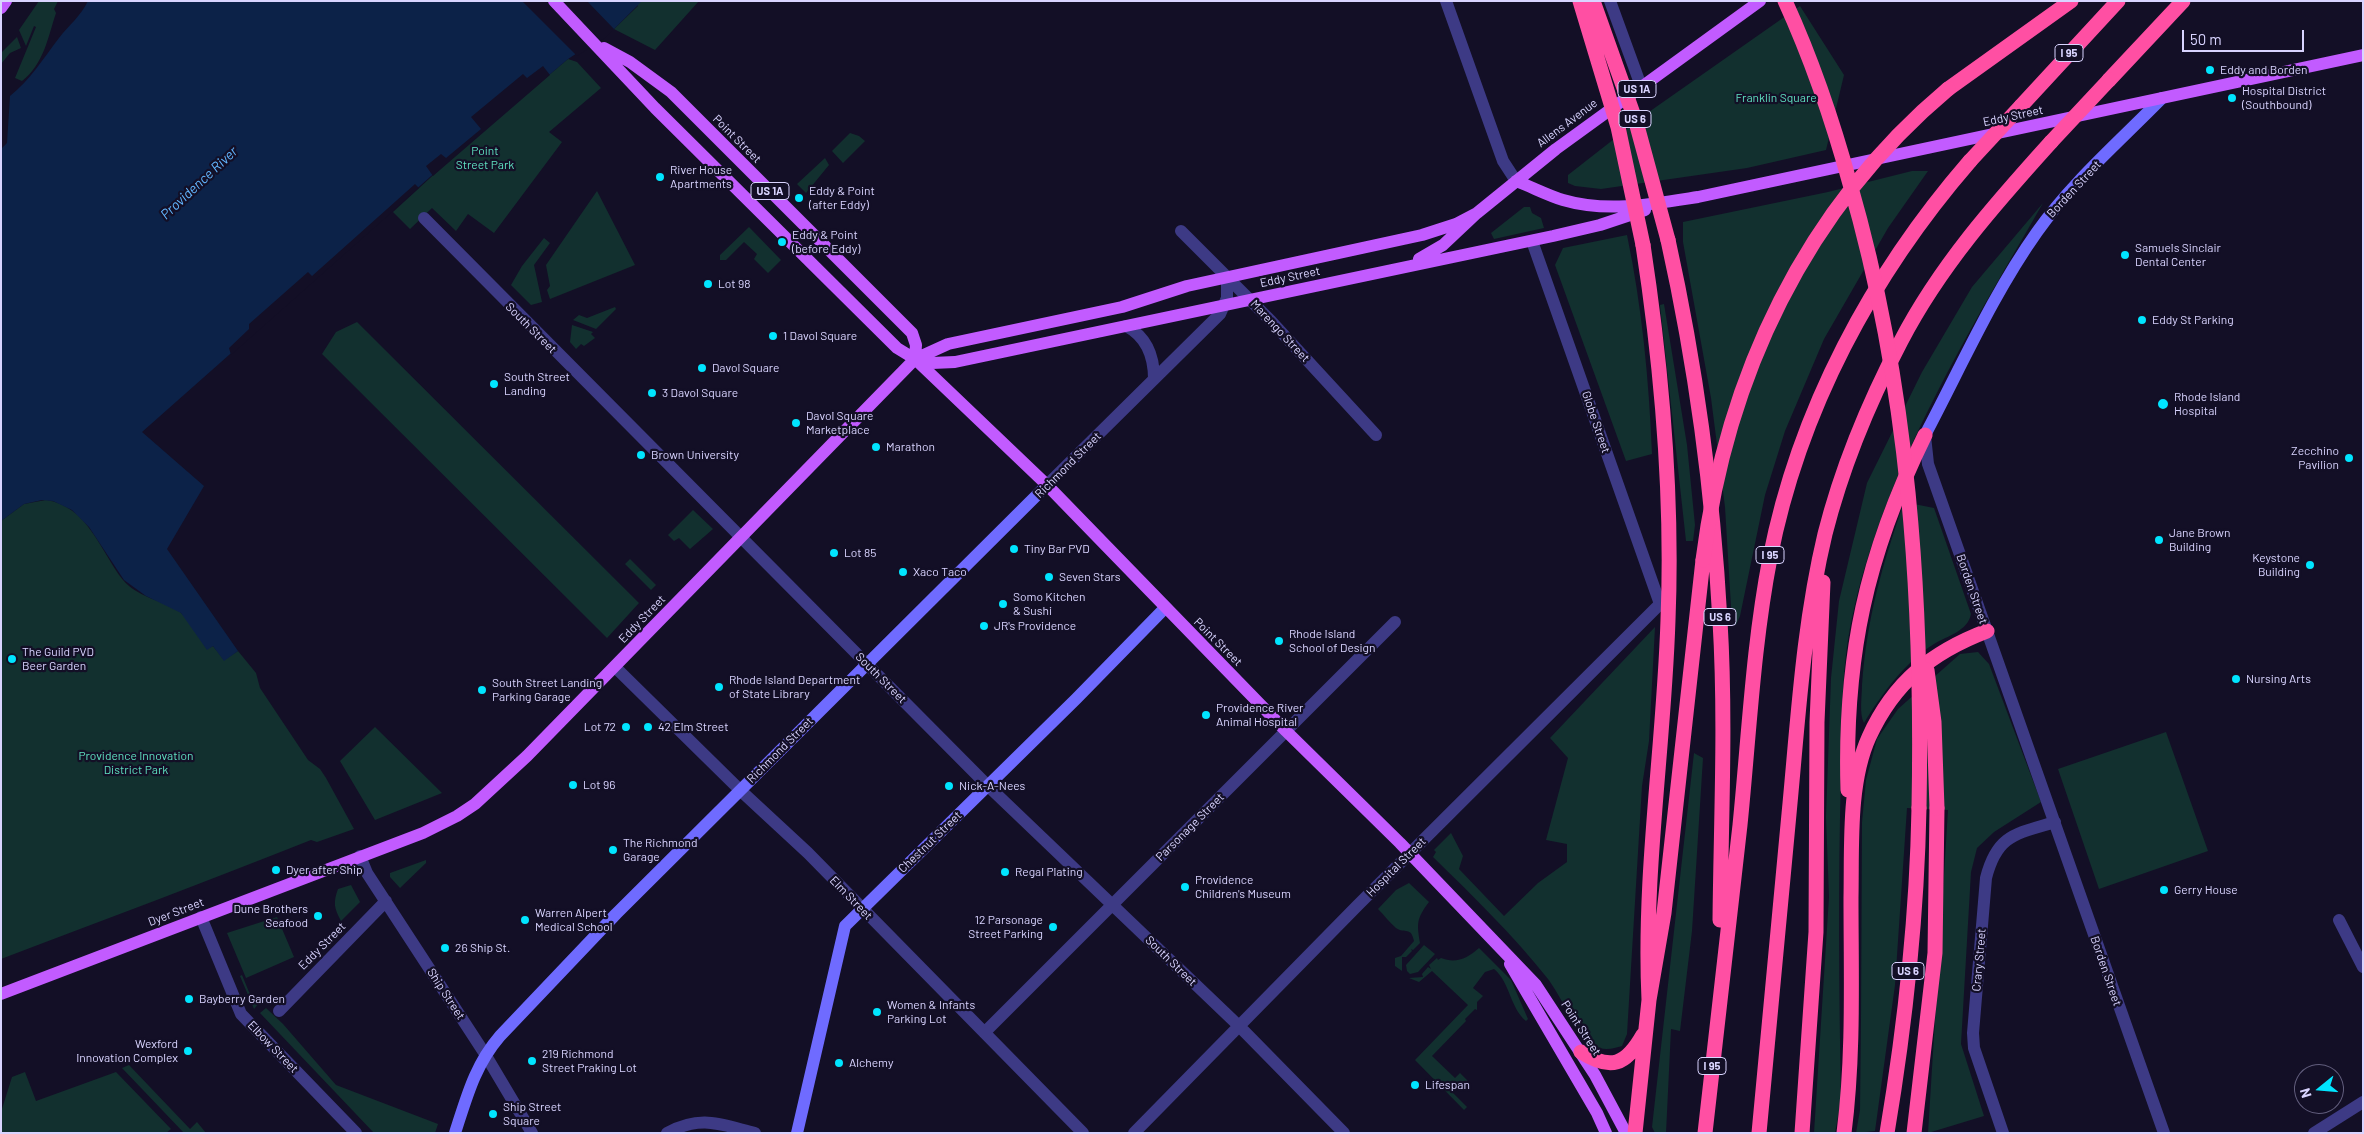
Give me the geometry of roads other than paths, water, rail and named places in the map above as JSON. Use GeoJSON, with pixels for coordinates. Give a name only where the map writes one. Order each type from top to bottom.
{"type":"FeatureCollection","features":[{"type":"Feature","properties":{"kind":"highway"},"geometry":{"type":"LineString","coordinates":[[1580,1],[1618,127],[1643,245],[1655,329],[1666,455],[1669,581],[1661,734],[1648,912],[1650,1000]]}},
{"type":"Feature","properties":{"kind":"highway","name":"US 6"},"geometry":{"type":"LineString","coordinates":[[1593,1],[1630,104],[1668,240],[1701,415],[1716,561],[1722,678],[1720,999]]}},
{"type":"Feature","properties":{"kind":"highway","name":"US 6"},"geometry":{"type":"LineString","coordinates":[[1785,1],[1811,65],[1838,142],[1859,214],[1878,293],[1903,439],[1912,528],[1918,616],[1919,808],[1911,943],[1887,1133]]}},
{"type":"Feature","properties":{"kind":"highway"},"geometry":{"type":"LineString","coordinates":[[1635,1133],[1646,1029],[1664,913],[1711,507],[1728,434],[1752,364],[1795,274],[1846,194],[1899,133],[1948,89],[2070,1]]}},
{"type":"Feature","properties":{"kind":"highway","name":"I 95"},"geometry":{"type":"LineString","coordinates":[[1705,1133],[1761,616],[1770,556],[1785,498],[1814,412],[1839,356],[1867,302],[1917,227],[1970,161],[2118,1]]}},
{"type":"Feature","properties":{"kind":"highway"},"geometry":{"type":"LineString","coordinates":[[1759,1133],[1804,655],[1825,533],[1854,444],[1878,387],[1902,339],[1936,282],[1972,232],[2051,142],[2183,1]]}},
{"type":"Feature","properties":{"kind":"highway"},"geometry":{"type":"LineString","coordinates":[[1852,852],[1847,772],[1848,726],[1852,670],[1859,619],[1886,525],[1925,436]]}},
{"type":"Feature","properties":{"kind":"highway"},"geometry":{"type":"LineString","coordinates":[[1802,1133],[1816,932],[1817,722],[1825,533]]}},
{"type":"Feature","properties":{"kind":"highway"},"geometry":{"type":"LineString","coordinates":[[1914,1133],[1935,953],[1937,808],[1934,722],[1918,616]]}},
{"type":"Feature","properties":{"kind":"highway"},"geometry":{"type":"LineString","coordinates":[[1844,1133],[1850,1073],[1852,852],[1857,776],[1862,756],[1878,720],[1903,686],[1931,659],[1961,641],[1987,631]]}},
{"type":"Feature","properties":{"kind":"highway"},"geometry":{"type":"LineString","coordinates":[[1581,1052],[1597,1062],[1610,1065],[1624,1059],[1634,1050],[1646,1029]]}},
{"type":"Feature","properties":{"kind":"main road"},"geometry":{"type":"LineString","coordinates":[[1,8],[6,1]]}},
{"type":"Feature","properties":{"kind":"main road","name":"Point Street"},"geometry":{"type":"LineString","coordinates":[[554,1],[598,45],[655,108],[897,348],[915,359],[1047,485],[1286,731],[1410,853],[1536,985],[1581,1052],[1626,1133]]}},
{"type":"Feature","properties":{"kind":"main road","name":"Allens Avenue"},"geometry":{"type":"LineString","coordinates":[[1394,269],[1431,253],[1516,181],[1641,86],[1760,1]]}},
{"type":"Feature","properties":{"kind":"main road","name":"Point Street"},"geometry":{"type":"LineString","coordinates":[[598,45],[630,62],[671,92],[912,333],[916,345],[915,359]]}},
{"type":"Feature","properties":{"kind":"main road","name":"Eddy Street"},"geometry":{"type":"LineString","coordinates":[[1516,181],[1563,200],[1595,206],[1633,206],[1668,202],[1752,187],[2363,55]]}},
{"type":"Feature","properties":{"kind":"main road","name":"Eddy Street"},"geometry":{"type":"LineString","coordinates":[[915,359],[932,363],[954,362],[1532,241],[1600,224],[1668,202]]}},
{"type":"Feature","properties":{"kind":"main road","name":"Eddy Street"},"geometry":{"type":"LineString","coordinates":[[360,856],[423,833],[457,816],[474,804],[527,756],[915,359],[948,344],[1122,307],[1177,288],[1435,232],[1477,213]]}},
{"type":"Feature","properties":{"kind":"main road","name":"Dyer Street"},"geometry":{"type":"LineString","coordinates":[[1,994],[360,856]]}},
{"type":"Feature","properties":{"kind":"main road","name":"Point Street"},"geometry":{"type":"LineString","coordinates":[[1500,947],[1597,1113],[1606,1133]]}},
{"type":"Feature","properties":{"kind":"street"},"geometry":{"type":"LineString","coordinates":[[1446,1],[1503,161],[1516,181]]}},
{"type":"Feature","properties":{"kind":"street"},"geometry":{"type":"LineString","coordinates":[[1610,1],[1641,86]]}},
{"type":"Feature","properties":{"kind":"street","name":"Borden Street"},"geometry":{"type":"LineString","coordinates":[[2162,98],[2069,193],[2038,232],[1992,307],[1925,436],[1928,464],[2164,1133]]}},
{"type":"Feature","properties":{"kind":"street","name":"South Street"},"geometry":{"type":"LineString","coordinates":[[424,218],[450,247],[988,786],[1239,1026],[1344,1133]]}},
{"type":"Feature","properties":{"kind":"street","name":"Marengo Street"},"geometry":{"type":"LineString","coordinates":[[1182,231],[1250,299],[1376,435]]}},
{"type":"Feature","properties":{"kind":"street","name":"Globe Street"},"geometry":{"type":"LineString","coordinates":[[1532,241],[1660,604]]}},
{"type":"Feature","properties":{"kind":"street"},"geometry":{"type":"LineString","coordinates":[[1225,305],[1227,277]]}},
{"type":"Feature","properties":{"kind":"street","name":"Richmond Street"},"geometry":{"type":"LineString","coordinates":[[455,1133],[477,1069],[485,1054],[616,914],[1220,314],[1225,305]]}},
{"type":"Feature","properties":{"kind":"street"},"geometry":{"type":"LineString","coordinates":[[1126,326],[1139,335],[1148,347],[1153,362],[1154,379]]}},
{"type":"Feature","properties":{"kind":"street","name":"Hospital Street"},"geometry":{"type":"LineString","coordinates":[[1134,1133],[1410,853],[1660,604]]}},
{"type":"Feature","properties":{"kind":"street","name":"Chestnut Street"},"geometry":{"type":"LineString","coordinates":[[797,1133],[845,926],[1165,608]]}},
{"type":"Feature","properties":{"kind":"street","name":"Parsonage Street"},"geometry":{"type":"LineString","coordinates":[[985,1032],[1395,622]]}},
{"type":"Feature","properties":{"kind":"street","name":"Elm Street"},"geometry":{"type":"LineString","coordinates":[[615,667],[740,790],[808,853],[1083,1133]]}},
{"type":"Feature","properties":{"kind":"street","name":"Crary Street"},"geometry":{"type":"LineString","coordinates":[[2004,1133],[1974,1048],[1973,1033],[1986,878],[1991,858],[2000,845],[2018,834],[2055,822]]}},
{"type":"Feature","properties":{"kind":"street","name":"Ship Street"},"geometry":{"type":"LineString","coordinates":[[360,856],[367,873],[485,1054],[532,1133]]}},
{"type":"Feature","properties":{"kind":"street","name":"Eddy Street"},"geometry":{"type":"LineString","coordinates":[[279,1011],[386,901]]}},
{"type":"Feature","properties":{"kind":"street","name":"Elbow Street"},"geometry":{"type":"LineString","coordinates":[[201,917],[241,1014],[356,1133]]}},
{"type":"Feature","properties":{"kind":"street"},"geometry":{"type":"LineString","coordinates":[[2338,920],[2363,967]]}},
{"type":"Feature","properties":{"kind":"street"},"geometry":{"type":"LineString","coordinates":[[2314,1133],[2363,1102]]}},
{"type":"Feature","properties":{"kind":"street"},"geometry":{"type":"LineString","coordinates":[[667,1133],[684,1124],[698,1121],[716,1123],[755,1133]]}},
{"type":"Feature","properties":{"kind":"water","name":"Providence River"},"geometry":{"type":"Polygon","coordinates":[[[88,1],[642,1],[614,29],[568,59],[465,146],[142,432],[204,486],[167,549],[238,651],[224,661],[213,646],[207,650],[181,613],[146,596],[124,580],[89,527],[72,510],[53,501],[42,500],[24,504],[1,521],[1,149],[7,143],[10,96],[30,76],[82,12],[88,1]]]}},
{"type":"Feature","properties":{"kind":"place","name":"Eddy and Borden"},"geometry":{"type":"Point","coordinates":[2210,70]}},
{"type":"Feature","properties":{"kind":"place","name":"Hospital District (Southbound)"},"geometry":{"type":"Point","coordinates":[2232,98]}},
{"type":"Feature","properties":{"kind":"place","name":"River House Apartments"},"geometry":{"type":"Point","coordinates":[660,177]}},
{"type":"Feature","properties":{"kind":"place","name":"Eddy & Point (after Eddy)"},"geometry":{"type":"Point","coordinates":[799,198]}},
{"type":"Feature","properties":{"kind":"place","name":"Eddy & Point (before Eddy)"},"geometry":{"type":"Point","coordinates":[782,242]}},
{"type":"Feature","properties":{"kind":"place","name":"Samuels Sinclair Dental Center"},"geometry":{"type":"Point","coordinates":[2125,255]}},
{"type":"Feature","properties":{"kind":"place","name":"Lot 98"},"geometry":{"type":"Point","coordinates":[708,284]}},
{"type":"Feature","properties":{"kind":"place","name":"Eddy St Parking"},"geometry":{"type":"Point","coordinates":[2142,320]}},
{"type":"Feature","properties":{"kind":"place","name":"1 Davol Square"},"geometry":{"type":"Point","coordinates":[773,336]}},
{"type":"Feature","properties":{"kind":"place","name":"Davol Square"},"geometry":{"type":"Point","coordinates":[702,368]}},
{"type":"Feature","properties":{"kind":"place","name":"South Street Landing"},"geometry":{"type":"Point","coordinates":[494,384]}},
{"type":"Feature","properties":{"kind":"place","name":"3 Davol Square"},"geometry":{"type":"Point","coordinates":[652,393]}},
{"type":"Feature","properties":{"kind":"place","name":"Rhode Island Hospital"},"geometry":{"type":"Point","coordinates":[2163,404]}},
{"type":"Feature","properties":{"kind":"place","name":"Davol Square Marketplace"},"geometry":{"type":"Point","coordinates":[796,423]}},
{"type":"Feature","properties":{"kind":"place","name":"Marathon"},"geometry":{"type":"Point","coordinates":[876,447]}},
{"type":"Feature","properties":{"kind":"place","name":"Brown University"},"geometry":{"type":"Point","coordinates":[641,455]}},
{"type":"Feature","properties":{"kind":"place","name":"Zecchino Pavilion"},"geometry":{"type":"Point","coordinates":[2349,458]}},
{"type":"Feature","properties":{"kind":"place","name":"Jane Brown Building"},"geometry":{"type":"Point","coordinates":[2159,540]}},
{"type":"Feature","properties":{"kind":"place","name":"Tiny Bar PVD"},"geometry":{"type":"Point","coordinates":[1014,549]}},
{"type":"Feature","properties":{"kind":"place","name":"Lot 85"},"geometry":{"type":"Point","coordinates":[834,553]}},
{"type":"Feature","properties":{"kind":"place","name":"Keystone Building"},"geometry":{"type":"Point","coordinates":[2310,565]}},
{"type":"Feature","properties":{"kind":"place","name":"Xaco Taco"},"geometry":{"type":"Point","coordinates":[903,572]}},
{"type":"Feature","properties":{"kind":"place","name":"Seven Stars"},"geometry":{"type":"Point","coordinates":[1049,577]}},
{"type":"Feature","properties":{"kind":"place","name":"Somo Kitchen & Sushi"},"geometry":{"type":"Point","coordinates":[1003,604]}},
{"type":"Feature","properties":{"kind":"place","name":"JR's Providence"},"geometry":{"type":"Point","coordinates":[984,626]}},
{"type":"Feature","properties":{"kind":"place","name":"Rhode Island School of Design"},"geometry":{"type":"Point","coordinates":[1279,641]}},
{"type":"Feature","properties":{"kind":"place","name":"The Guild PVD Beer Garden"},"geometry":{"type":"Point","coordinates":[12,659]}},
{"type":"Feature","properties":{"kind":"place","name":"Nursing Arts"},"geometry":{"type":"Point","coordinates":[2236,679]}},
{"type":"Feature","properties":{"kind":"place","name":"Rhode Island Department of State Library"},"geometry":{"type":"Point","coordinates":[719,687]}},
{"type":"Feature","properties":{"kind":"place","name":"South Street Landing Parking Garage"},"geometry":{"type":"Point","coordinates":[482,690]}},
{"type":"Feature","properties":{"kind":"place","name":"Providence River Animal Hospital"},"geometry":{"type":"Point","coordinates":[1206,715]}},
{"type":"Feature","properties":{"kind":"place","name":"Lot 72"},"geometry":{"type":"Point","coordinates":[626,727]}},
{"type":"Feature","properties":{"kind":"place","name":"42 Elm Street"},"geometry":{"type":"Point","coordinates":[648,727]}},
{"type":"Feature","properties":{"kind":"place","name":"Lot 96"},"geometry":{"type":"Point","coordinates":[573,785]}},
{"type":"Feature","properties":{"kind":"place","name":"Nick-A-Nees"},"geometry":{"type":"Point","coordinates":[949,786]}},
{"type":"Feature","properties":{"kind":"place","name":"The Richmond Garage"},"geometry":{"type":"Point","coordinates":[613,850]}},
{"type":"Feature","properties":{"kind":"place","name":"Dyer after Ship"},"geometry":{"type":"Point","coordinates":[276,870]}},
{"type":"Feature","properties":{"kind":"place","name":"Regal Plating"},"geometry":{"type":"Point","coordinates":[1005,872]}},
{"type":"Feature","properties":{"kind":"place","name":"Providence Children's Museum"},"geometry":{"type":"Point","coordinates":[1185,887]}},
{"type":"Feature","properties":{"kind":"place","name":"Gerry House"},"geometry":{"type":"Point","coordinates":[2164,890]}},
{"type":"Feature","properties":{"kind":"place","name":"Dune Brothers Seafood"},"geometry":{"type":"Point","coordinates":[318,916]}},
{"type":"Feature","properties":{"kind":"place","name":"Warren Alpert Medical School"},"geometry":{"type":"Point","coordinates":[525,920]}},
{"type":"Feature","properties":{"kind":"place","name":"12 Parsonage Street Parking"},"geometry":{"type":"Point","coordinates":[1053,927]}},
{"type":"Feature","properties":{"kind":"place","name":"26 Ship St."},"geometry":{"type":"Point","coordinates":[445,948]}},
{"type":"Feature","properties":{"kind":"place","name":"Bayberry Garden"},"geometry":{"type":"Point","coordinates":[189,999]}},
{"type":"Feature","properties":{"kind":"place","name":"Women & Infants Parking Lot"},"geometry":{"type":"Point","coordinates":[877,1012]}},
{"type":"Feature","properties":{"kind":"place","name":"Wexford Innovation Complex"},"geometry":{"type":"Point","coordinates":[188,1051]}},
{"type":"Feature","properties":{"kind":"place","name":"219 Richmond Street Praking Lot"},"geometry":{"type":"Point","coordinates":[532,1061]}},
{"type":"Feature","properties":{"kind":"place","name":"Alchemy"},"geometry":{"type":"Point","coordinates":[839,1063]}},
{"type":"Feature","properties":{"kind":"place","name":"Lifespan"},"geometry":{"type":"Point","coordinates":[1415,1085]}},
{"type":"Feature","properties":{"kind":"place","name":"Ship Street Square"},"geometry":{"type":"Point","coordinates":[493,1114]}},
{"type":"Feature","properties":{"kind":"park label","name":"Franklin Square"},"geometry":{"type":"Point","coordinates":[1776,98]}},
{"type":"Feature","properties":{"kind":"park label","name":"Point Street Park"},"geometry":{"type":"Point","coordinates":[485,158]}},
{"type":"Feature","properties":{"kind":"park label","name":"Providence Innovation District Park"},"geometry":{"type":"Point","coordinates":[136,763]}}]}
